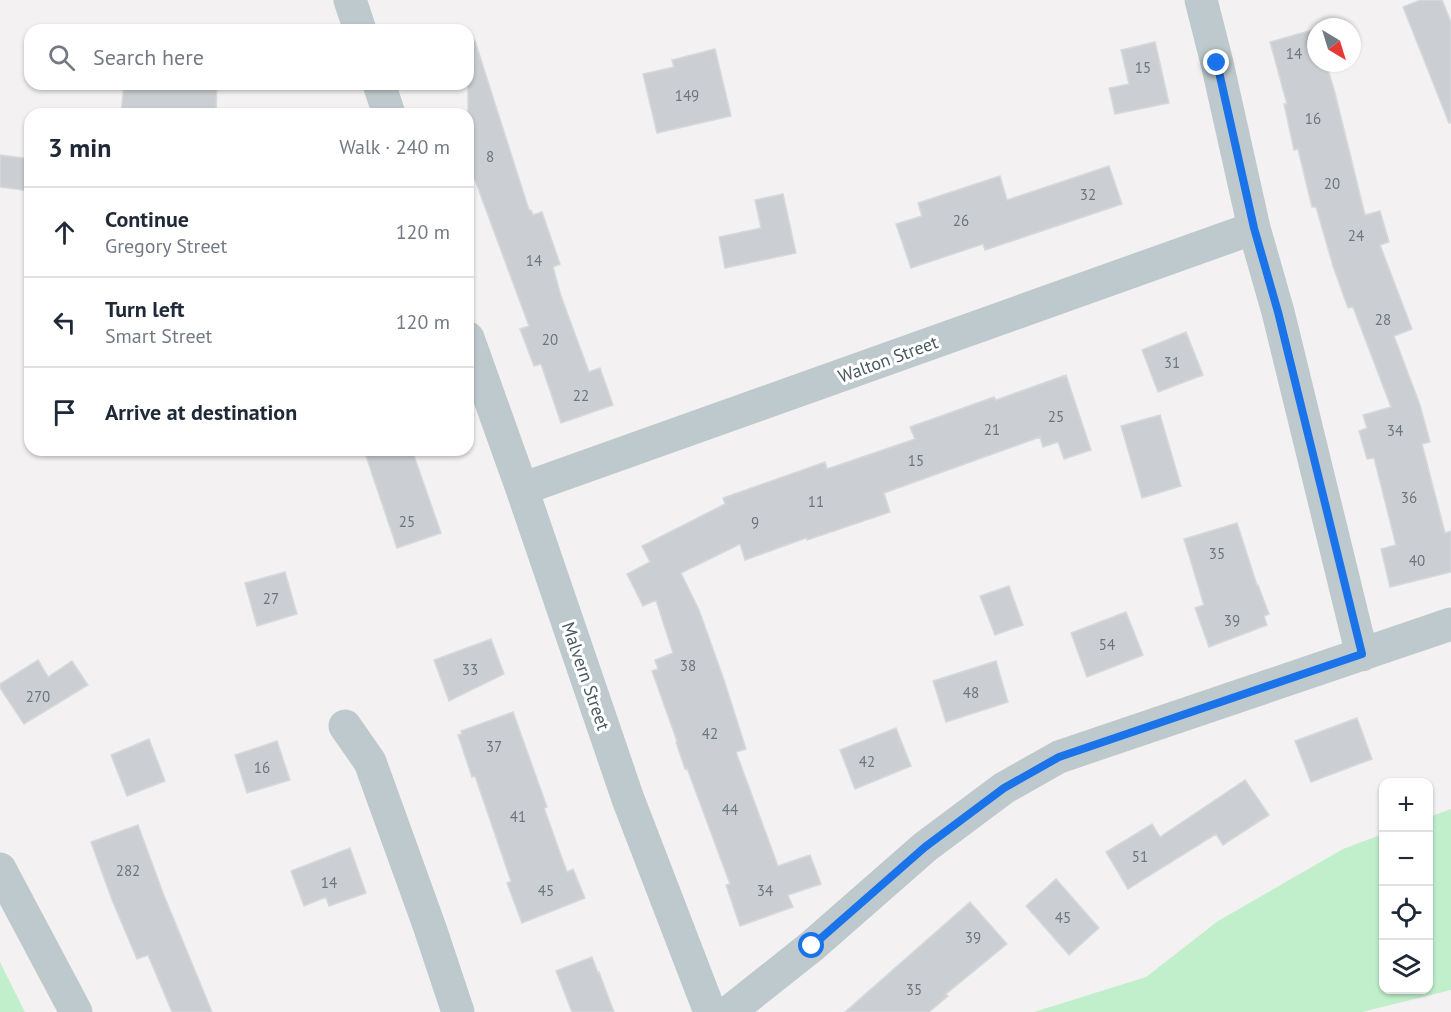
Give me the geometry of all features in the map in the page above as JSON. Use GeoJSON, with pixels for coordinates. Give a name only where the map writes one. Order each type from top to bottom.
{"type":"FeatureCollection","features":[{"type":"Feature","properties":{"kind":"street"},"geometry":{"type":"LineString","coordinates":[[350,0],[358,24]]}},
{"type":"Feature","properties":{"kind":"street"},"geometry":{"type":"LineString","coordinates":[[1201,0],[1254,228],[1278,312],[1362,654]]}},
{"type":"Feature","properties":{"kind":"street"},"geometry":{"type":"LineString","coordinates":[[381,90],[387,108]]}},
{"type":"Feature","properties":{"kind":"street","name":"Walton Street"},"geometry":{"type":"LineString","coordinates":[[522,489],[1254,228]]}},
{"type":"Feature","properties":{"kind":"street","name":"Malvern Street"},"geometry":{"type":"LineString","coordinates":[[474,355],[628,799],[710,1012]]}},
{"type":"Feature","properties":{"kind":"street"},"geometry":{"type":"LineString","coordinates":[[729,1012],[812,946],[925,847],[1004,788],[1059,757],[1451,624]]}},
{"type":"Feature","properties":{"kind":"street"},"geometry":{"type":"LineString","coordinates":[[345,726],[370,762],[458,1012]]}},
{"type":"Feature","properties":{"kind":"street"},"geometry":{"type":"LineString","coordinates":[[0,869],[76,1012]]}},
{"type":"Feature","properties":{"kind":"green space"},"geometry":{"type":"Polygon","coordinates":[[[1451,809],[1451,990],[1362,1012],[1034,1012],[1146,977],[1218,921],[1343,849],[1379,836],[1379,994],[1433,994],[1433,816],[1451,809]]]}},
{"type":"Feature","properties":{"kind":"green space"},"geometry":{"type":"Polygon","coordinates":[[[0,962],[25,1012],[0,1012],[0,962]]]}},
{"type":"Feature","properties":{"kind":"building"},"geometry":{"type":"Polygon","coordinates":[[[1421,0],[1442,0],[1451,22],[1451,123],[1449,123],[1403,7],[1421,0]]]}},
{"type":"Feature","properties":{"kind":"building"},"geometry":{"type":"Polygon","coordinates":[[[1307,32],[1307,72],[1329,72],[1365,215],[1380,211],[1389,242],[1380,245],[1412,329],[1394,336],[1420,405],[1430,442],[1422,444],[1445,533],[1451,531],[1451,572],[1390,587],[1381,549],[1396,545],[1374,458],[1367,459],[1359,431],[1367,428],[1363,415],[1391,407],[1353,307],[1348,308],[1316,207],[1312,207],[1298,149],[1294,150],[1284,104],[1287,104],[1270,42],[1307,32]]]}},
{"type":"Feature","properties":{"kind":"building"},"geometry":{"type":"Polygon","coordinates":[[[474,41],[529,210],[533,215],[542,212],[560,264],[553,267],[561,296],[589,372],[600,368],[613,405],[561,423],[541,364],[534,366],[520,329],[529,326],[474,180],[474,108],[468,108],[468,90],[474,90],[474,41]]]}},
{"type":"Feature","properties":{"kind":"building"},"geometry":{"type":"Polygon","coordinates":[[[1155,42],[1169,103],[1115,114],[1109,88],[1129,84],[1121,50],[1155,42]]]}},
{"type":"Feature","properties":{"kind":"building"},"geometry":{"type":"Polygon","coordinates":[[[715,49],[731,116],[657,133],[643,74],[674,67],[672,60],[715,49]]]}},
{"type":"Feature","properties":{"kind":"building"},"geometry":{"type":"Polygon","coordinates":[[[123,90],[217,90],[216,108],[122,108],[123,90]]]}},
{"type":"Feature","properties":{"kind":"building"},"geometry":{"type":"Polygon","coordinates":[[[0,155],[24,158],[24,190],[0,187],[0,155]]]}},
{"type":"Feature","properties":{"kind":"building"},"geometry":{"type":"Polygon","coordinates":[[[1109,166],[1122,204],[985,250],[983,244],[911,268],[896,224],[922,216],[918,203],[1000,176],[1007,200],[1109,166]]]}},
{"type":"Feature","properties":{"kind":"building"},"geometry":{"type":"Polygon","coordinates":[[[783,194],[796,253],[725,268],[719,237],[761,228],[755,200],[783,194]]]}},
{"type":"Feature","properties":{"kind":"building"},"geometry":{"type":"Polygon","coordinates":[[[1186,332],[1203,375],[1158,392],[1142,350],[1186,332]]]}},
{"type":"Feature","properties":{"kind":"building"},"geometry":{"type":"Polygon","coordinates":[[[1066,375],[1091,450],[1064,459],[1058,442],[1043,447],[1040,437],[884,493],[890,512],[745,560],[740,544],[681,573],[699,610],[724,680],[746,749],[736,752],[778,866],[810,855],[821,884],[788,895],[793,907],[740,926],[726,885],[730,884],[687,768],[685,769],[652,671],[658,669],[655,660],[673,653],[656,600],[643,606],[627,574],[650,562],[642,546],[725,504],[723,498],[825,462],[827,469],[915,439],[910,427],[994,397],[996,400],[1066,375]]]}},
{"type":"Feature","properties":{"kind":"building"},"geometry":{"type":"Polygon","coordinates":[[[1160,415],[1181,486],[1142,498],[1121,426],[1160,415]]]}},
{"type":"Feature","properties":{"kind":"building"},"geometry":{"type":"Polygon","coordinates":[[[366,456],[414,456],[441,533],[397,548],[366,456]]]}},
{"type":"Feature","properties":{"kind":"building"},"geometry":{"type":"Polygon","coordinates":[[[1237,523],[1269,614],[1264,616],[1267,625],[1209,647],[1195,608],[1204,605],[1184,539],[1237,523]]]}},
{"type":"Feature","properties":{"kind":"building"},"geometry":{"type":"Polygon","coordinates":[[[285,572],[297,614],[257,626],[245,583],[285,572]]]}},
{"type":"Feature","properties":{"kind":"building"},"geometry":{"type":"Polygon","coordinates":[[[1009,586],[1023,625],[995,635],[980,596],[1009,586]]]}},
{"type":"Feature","properties":{"kind":"building"},"geometry":{"type":"Polygon","coordinates":[[[1126,612],[1143,655],[1087,677],[1071,633],[1126,612]]]}},
{"type":"Feature","properties":{"kind":"building"},"geometry":{"type":"Polygon","coordinates":[[[491,639],[504,674],[449,701],[434,660],[491,639]]]}},
{"type":"Feature","properties":{"kind":"building"},"geometry":{"type":"Polygon","coordinates":[[[38,660],[48,677],[72,661],[88,685],[24,724],[0,688],[0,684],[38,660]]]}},
{"type":"Feature","properties":{"kind":"building"},"geometry":{"type":"Polygon","coordinates":[[[996,661],[1008,702],[946,722],[933,681],[996,661]]]}},
{"type":"Feature","properties":{"kind":"building"},"geometry":{"type":"Polygon","coordinates":[[[513,712],[547,807],[544,808],[567,872],[573,869],[585,898],[522,923],[507,883],[511,881],[475,776],[472,777],[458,735],[462,734],[461,731],[513,712]]]}},
{"type":"Feature","properties":{"kind":"building"},"geometry":{"type":"Polygon","coordinates":[[[1357,718],[1372,759],[1311,782],[1295,741],[1357,718]]]}},
{"type":"Feature","properties":{"kind":"building"},"geometry":{"type":"Polygon","coordinates":[[[896,728],[911,766],[855,789],[840,750],[896,728]]]}},
{"type":"Feature","properties":{"kind":"building"},"geometry":{"type":"Polygon","coordinates":[[[149,739],[165,781],[127,796],[111,755],[149,739]]]}},
{"type":"Feature","properties":{"kind":"building"},"geometry":{"type":"Polygon","coordinates":[[[277,741],[290,780],[247,793],[235,755],[277,741]]]}},
{"type":"Feature","properties":{"kind":"building"},"geometry":{"type":"Polygon","coordinates":[[[1245,780],[1269,815],[1223,845],[1216,834],[1128,889],[1106,852],[1152,824],[1160,837],[1245,780]]]}},
{"type":"Feature","properties":{"kind":"building"},"geometry":{"type":"Polygon","coordinates":[[[138,825],[212,1012],[172,1012],[148,955],[137,959],[112,900],[91,842],[138,825]]]}},
{"type":"Feature","properties":{"kind":"building"},"geometry":{"type":"Polygon","coordinates":[[[350,848],[366,893],[329,906],[326,897],[304,906],[291,871],[350,848]]]}},
{"type":"Feature","properties":{"kind":"building"},"geometry":{"type":"Polygon","coordinates":[[[1056,879],[1099,928],[1069,955],[1026,906],[1056,879]]]}},
{"type":"Feature","properties":{"kind":"building"},"geometry":{"type":"Polygon","coordinates":[[[970,902],[1007,944],[946,994],[948,996],[929,1012],[845,1012],[970,902]]]}},
{"type":"Feature","properties":{"kind":"building"},"geometry":{"type":"Polygon","coordinates":[[[592,957],[614,1012],[572,1012],[556,971],[592,957]]]}},
{"type":"Feature","properties":{"kind":"route"},"geometry":{"type":"LineString","coordinates":[[812,946],[925,847],[1004,788],[1059,757],[1362,654],[1278,312],[1254,228],[1217,63]]}}]}
